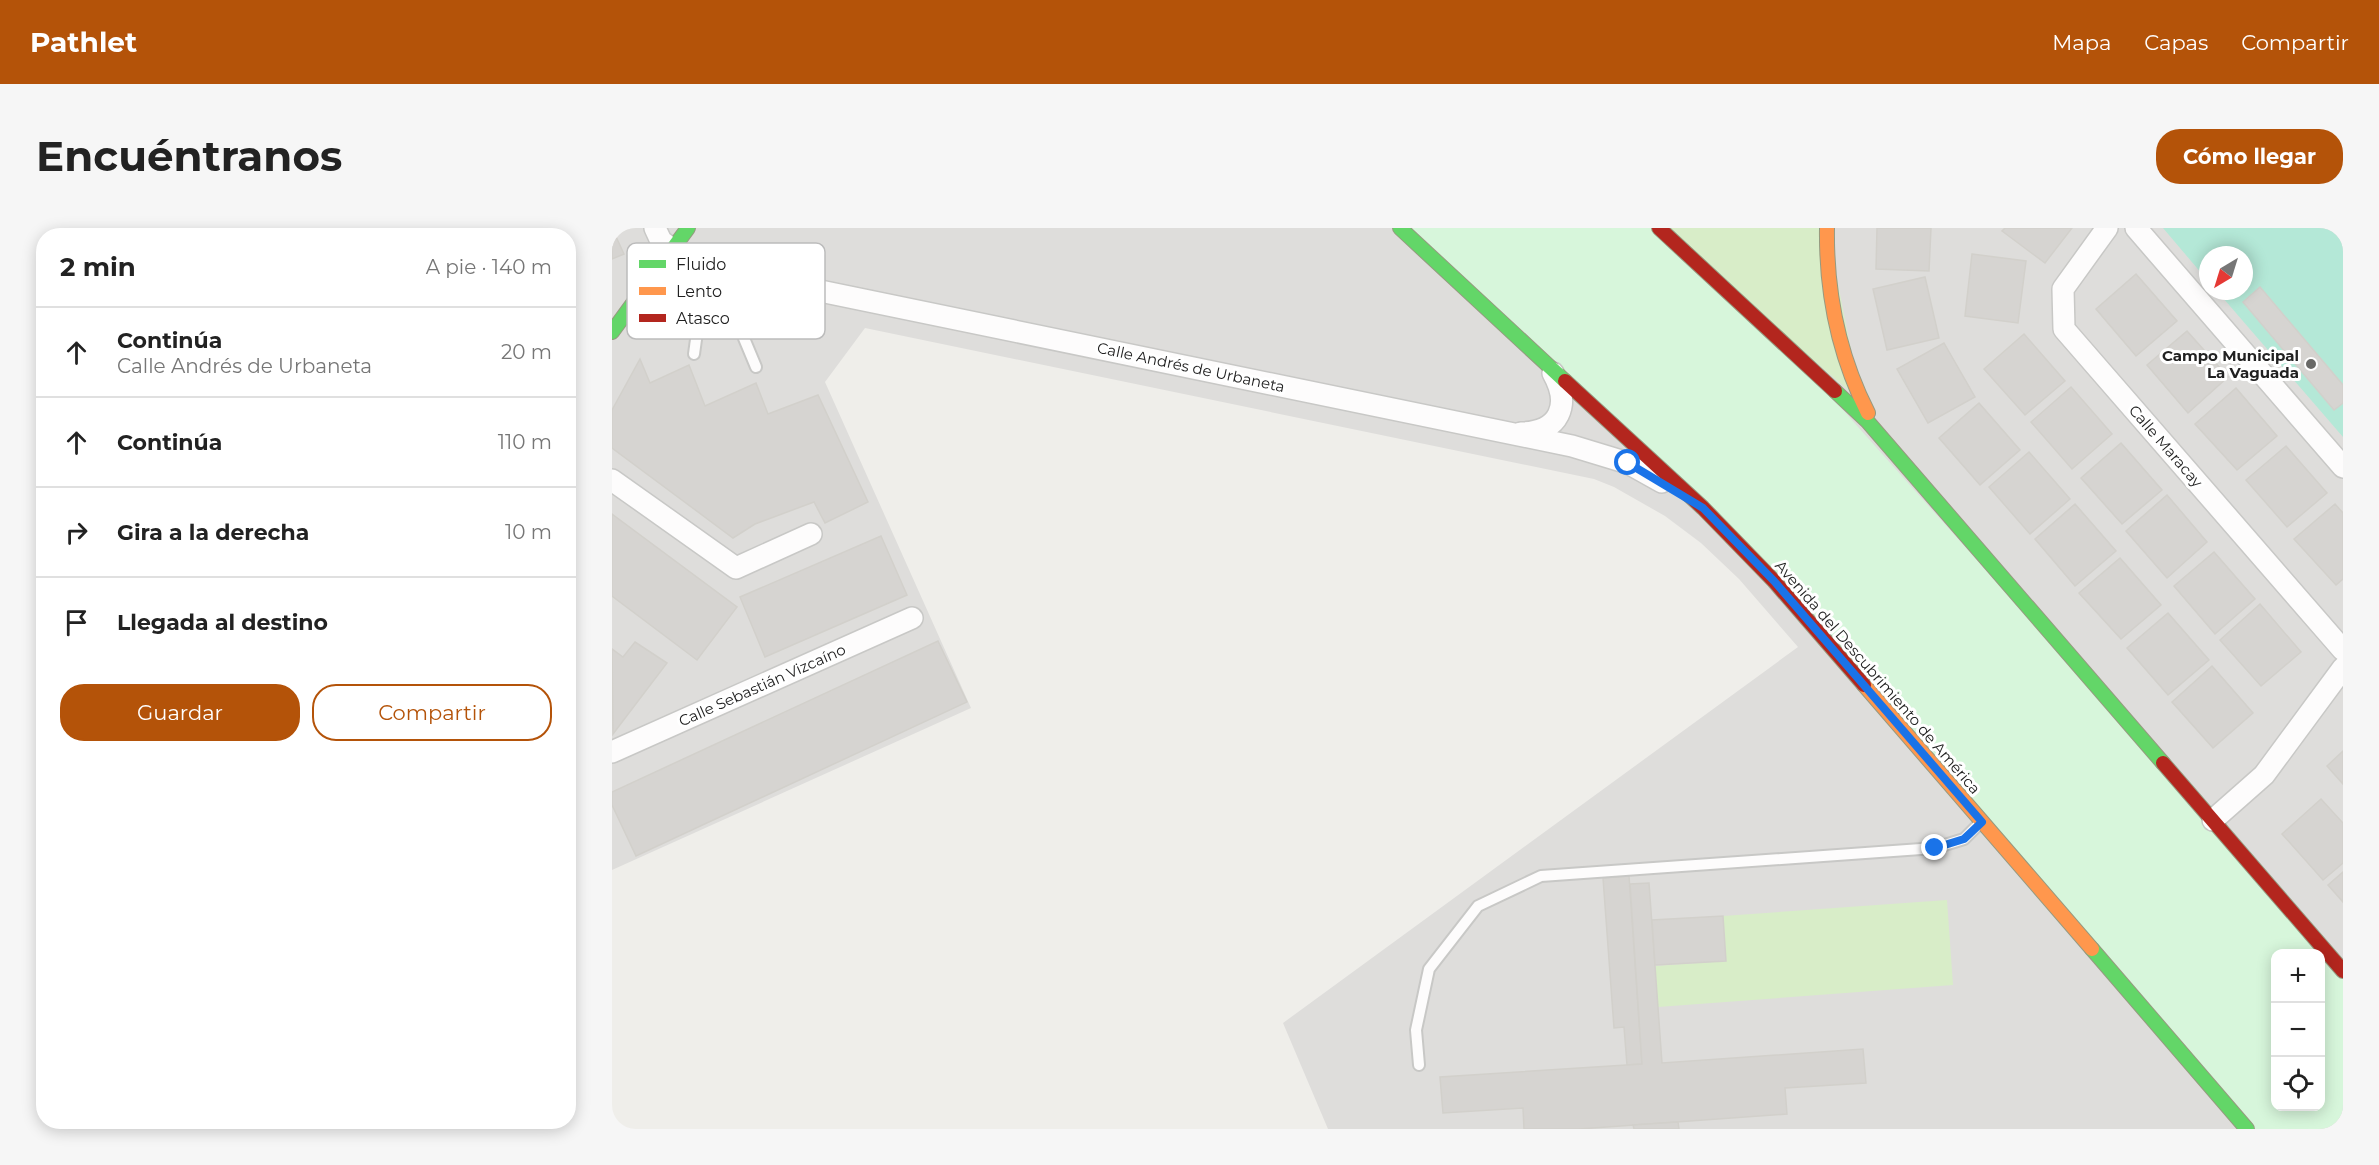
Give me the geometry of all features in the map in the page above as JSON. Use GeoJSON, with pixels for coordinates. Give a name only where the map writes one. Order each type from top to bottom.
{"type":"FeatureCollection","features":[{"type":"Feature","properties":{"kind":"street","name":"Calle Andrés de Urbaneta"},"geometry":{"type":"LineString","coordinates":[[655,228],[664,243]]}},
{"type":"Feature","properties":{"kind":"street"},"geometry":{"type":"LineString","coordinates":[[677,243],[688,228]]}},
{"type":"Feature","properties":{"kind":"street","name":"Avenida del Descubrimiento de América"},"geometry":{"type":"LineString","coordinates":[[1400,228],[1703,508],[1774,581],[2247,1129]]}},
{"type":"Feature","properties":{"kind":"street"},"geometry":{"type":"LineString","coordinates":[[1659,228],[1868,422],[2343,970]]}},
{"type":"Feature","properties":{"kind":"street"},"geometry":{"type":"LineString","coordinates":[[1827,228],[1832,313],[1836,336],[1852,381],[1872,420],[1894,452]]}},
{"type":"Feature","properties":{"kind":"street","name":"Calle Maracay"},"geometry":{"type":"LineString","coordinates":[[2107,228],[2063,289],[2064,329],[2343,650]]}},
{"type":"Feature","properties":{"kind":"street"},"geometry":{"type":"LineString","coordinates":[[2136,228],[2343,468]]}},
{"type":"Feature","properties":{"kind":"street","name":"Calle Andrés de Urbaneta"},"geometry":{"type":"LineString","coordinates":[[825,292],[1592,450],[1628,463],[1703,508]]}},
{"type":"Feature","properties":{"kind":"street"},"geometry":{"type":"LineString","coordinates":[[612,332],[627,311]]}},
{"type":"Feature","properties":{"kind":"street"},"geometry":{"type":"LineString","coordinates":[[1509,433],[1544,430],[1560,412],[1562,396],[1558,382],[1537,354]]}},
{"type":"Feature","properties":{"kind":"street"},"geometry":{"type":"LineString","coordinates":[[612,480],[736,568],[811,534]]}},
{"type":"Feature","properties":{"kind":"street","name":"Calle Sebastián Vizcaíno"},"geometry":{"type":"LineString","coordinates":[[612,752],[912,618]]}},
{"type":"Feature","properties":{"kind":"street"},"geometry":{"type":"LineString","coordinates":[[2213,820],[2264,775],[2343,668]]}},
{"type":"Feature","properties":{"kind":"lane"},"geometry":{"type":"LineString","coordinates":[[694,354],[696,339]]}},
{"type":"Feature","properties":{"kind":"lane"},"geometry":{"type":"LineString","coordinates":[[744,339],[756,368]]}},
{"type":"Feature","properties":{"kind":"lane"},"geometry":{"type":"LineString","coordinates":[[1419,1065],[1416,1030],[1429,969],[1478,906],[1541,876],[1935,848],[1964,839],[1982,822]]}},
{"type":"Feature","properties":{"kind":"shaded area"},"geometry":{"type":"Polygon","coordinates":[[[612,228],[2343,228],[2343,1129],[1328,1129],[1283,1023],[1798,647],[1739,579],[1701,543],[1665,516],[1614,487],[1594,479],[865,328],[825,382],[971,708],[612,870],[612,228]]]}},
{"type":"Feature","properties":{"kind":"green space"},"geometry":{"type":"Polygon","coordinates":[[[1400,228],[1659,228],[1775,334],[2324,949],[2271,949],[2271,1111],[2325,1111],[2325,950],[2343,970],[2343,1129],[2247,1129],[1774,581],[1400,228]]]}},
{"type":"Feature","properties":{"kind":"green space"},"geometry":{"type":"Polygon","coordinates":[[[1659,228],[1827,228],[1861,401],[1659,228]]]}},
{"type":"Feature","properties":{"kind":"green space","name":"Campo Municipal La Vaguada"},"geometry":{"type":"Polygon","coordinates":[[[2163,228],[2343,228],[2343,437],[2225,300],[2253,300],[2253,246],[2199,246],[2199,270],[2163,228]]]}},
{"type":"Feature","properties":{"kind":"green space"},"geometry":{"type":"Polygon","coordinates":[[[1947,900],[1953,985],[1658,1007],[1655,966],[1726,961],[1723,916],[1947,900]]]}},
{"type":"Feature","properties":{"kind":"building"},"geometry":{"type":"Polygon","coordinates":[[[612,228],[624,254],[612,259],[612,228]]]}},
{"type":"Feature","properties":{"kind":"building"},"geometry":{"type":"Polygon","coordinates":[[[1877,228],[1931,228],[1929,271],[1876,269],[1877,228]]]}},
{"type":"Feature","properties":{"kind":"building"},"geometry":{"type":"Polygon","coordinates":[[[2005,228],[2072,228],[2045,263],[2002,231],[2005,228]]]}},
{"type":"Feature","properties":{"kind":"building"},"geometry":{"type":"Polygon","coordinates":[[[1972,254],[2026,261],[2018,323],[1965,316],[1972,254]]]}},
{"type":"Feature","properties":{"kind":"building"},"geometry":{"type":"Polygon","coordinates":[[[2136,274],[2177,321],[2136,356],[2096,309],[2136,274]]]}},
{"type":"Feature","properties":{"kind":"building"},"geometry":{"type":"Polygon","coordinates":[[[1925,277],[1939,338],[1887,350],[1873,289],[1925,277]]]}},
{"type":"Feature","properties":{"kind":"building"},"geometry":{"type":"Polygon","coordinates":[[[2260,287],[2343,385],[2343,403],[2334,410],[2243,302],[2253,300],[2253,293],[2260,287]]]}},
{"type":"Feature","properties":{"kind":"building"},"geometry":{"type":"Polygon","coordinates":[[[2187,331],[2228,377],[2188,413],[2147,365],[2187,331]]]}},
{"type":"Feature","properties":{"kind":"building"},"geometry":{"type":"Polygon","coordinates":[[[2024,334],[2065,381],[2025,415],[1984,369],[2024,334]]]}},
{"type":"Feature","properties":{"kind":"building"},"geometry":{"type":"Polygon","coordinates":[[[1944,343],[1975,397],[1928,423],[1897,369],[1944,343]]]}},
{"type":"Feature","properties":{"kind":"building"},"geometry":{"type":"Polygon","coordinates":[[[640,359],[650,383],[689,365],[705,406],[756,383],[768,414],[818,395],[868,502],[825,523],[814,502],[755,524],[733,538],[612,448],[612,410],[640,359]]]}},
{"type":"Feature","properties":{"kind":"building"},"geometry":{"type":"Polygon","coordinates":[[[2071,387],[2112,434],[2072,469],[2031,422],[2071,387]]]}},
{"type":"Feature","properties":{"kind":"building"},"geometry":{"type":"Polygon","coordinates":[[[2236,388],[2277,436],[2237,470],[2195,424],[2236,388]]]}},
{"type":"Feature","properties":{"kind":"building"},"geometry":{"type":"Polygon","coordinates":[[[1979,403],[2020,450],[1980,485],[1939,438],[1979,403]]]}},
{"type":"Feature","properties":{"kind":"building"},"geometry":{"type":"Polygon","coordinates":[[[2121,443],[2162,490],[2122,524],[2081,478],[2121,443]]]}},
{"type":"Feature","properties":{"kind":"building"},"geometry":{"type":"Polygon","coordinates":[[[2286,446],[2327,493],[2287,527],[2246,480],[2286,446]]]}},
{"type":"Feature","properties":{"kind":"building"},"geometry":{"type":"Polygon","coordinates":[[[2029,452],[2070,499],[2030,534],[1989,487],[2029,452]]]}},
{"type":"Feature","properties":{"kind":"building"},"geometry":{"type":"Polygon","coordinates":[[[2167,495],[2207,542],[2167,578],[2126,531],[2167,495]]]}},
{"type":"Feature","properties":{"kind":"building"},"geometry":{"type":"Polygon","coordinates":[[[2075,504],[2116,551],[2075,586],[2035,539],[2075,504]]]}},
{"type":"Feature","properties":{"kind":"building"},"geometry":{"type":"Polygon","coordinates":[[[2335,504],[2343,513],[2343,579],[2336,585],[2294,539],[2335,504]]]}},
{"type":"Feature","properties":{"kind":"building"},"geometry":{"type":"Polygon","coordinates":[[[612,514],[737,607],[697,660],[612,596],[612,514]]]}},
{"type":"Feature","properties":{"kind":"building"},"geometry":{"type":"Polygon","coordinates":[[[881,536],[907,595],[765,657],[740,597],[881,536]]]}},
{"type":"Feature","properties":{"kind":"building"},"geometry":{"type":"Polygon","coordinates":[[[2214,552],[2255,599],[2215,634],[2174,586],[2214,552]]]}},
{"type":"Feature","properties":{"kind":"building"},"geometry":{"type":"Polygon","coordinates":[[[2120,558],[2161,605],[2121,639],[2079,593],[2120,558]]]}},
{"type":"Feature","properties":{"kind":"building"},"geometry":{"type":"Polygon","coordinates":[[[2260,604],[2301,652],[2261,686],[2220,640],[2260,604]]]}},
{"type":"Feature","properties":{"kind":"building"},"geometry":{"type":"Polygon","coordinates":[[[2168,613],[2209,660],[2168,695],[2127,648],[2168,613]]]}},
{"type":"Feature","properties":{"kind":"building"},"geometry":{"type":"Polygon","coordinates":[[[938,641],[967,702],[636,856],[612,805],[612,792],[938,641]]]}},
{"type":"Feature","properties":{"kind":"building"},"geometry":{"type":"Polygon","coordinates":[[[635,642],[667,663],[613,734],[612,649],[623,657],[635,642]]]}},
{"type":"Feature","properties":{"kind":"building"},"geometry":{"type":"Polygon","coordinates":[[[2212,666],[2253,713],[2213,748],[2172,702],[2212,666]]]}},
{"type":"Feature","properties":{"kind":"building"},"geometry":{"type":"Polygon","coordinates":[[[2343,751],[2343,784],[2327,766],[2343,751]]]}},
{"type":"Feature","properties":{"kind":"building"},"geometry":{"type":"Polygon","coordinates":[[[2321,799],[2343,823],[2343,863],[2323,880],[2282,834],[2321,799]]]}},
{"type":"Feature","properties":{"kind":"building"},"geometry":{"type":"Polygon","coordinates":[[[2343,872],[2343,902],[2328,885],[2343,872]]]}},
{"type":"Feature","properties":{"kind":"building"},"geometry":{"type":"Polygon","coordinates":[[[1629,876],[1642,1064],[1627,1065],[1624,1027],[1614,1028],[1603,878],[1629,876]]]}},
{"type":"Feature","properties":{"kind":"building"},"geometry":{"type":"Polygon","coordinates":[[[1649,883],[1662,1063],[1863,1049],[1866,1083],[1785,1088],[1787,1114],[1579,1129],[1524,1129],[1523,1108],[1443,1113],[1440,1077],[1642,1064],[1630,884],[1649,883]]]}},
{"type":"Feature","properties":{"kind":"building"},"geometry":{"type":"Polygon","coordinates":[[[1723,916],[1726,961],[1655,965],[1652,920],[1723,916]]]}},
{"type":"Feature","properties":{"kind":"building"},"geometry":{"type":"Polygon","coordinates":[[[1678,1122],[1679,1129],[1634,1129],[1633,1125],[1678,1122]]]}},
{"type":"Feature","properties":{"kind":"traffic: fast"},"geometry":{"type":"LineString","coordinates":[[677,243],[688,228]]}},
{"type":"Feature","properties":{"kind":"traffic: fast"},"geometry":{"type":"LineString","coordinates":[[1400,228],[1565,381]]}},
{"type":"Feature","properties":{"kind":"traffic: fast"},"geometry":{"type":"LineString","coordinates":[[612,332],[627,311]]}},
{"type":"Feature","properties":{"kind":"traffic: fast"},"geometry":{"type":"LineString","coordinates":[[1835,391],[1868,422],[2163,763]]}},
{"type":"Feature","properties":{"kind":"traffic: fast"},"geometry":{"type":"LineString","coordinates":[[2092,949],[2247,1129]]}},
{"type":"Feature","properties":{"kind":"traffic: slow"},"geometry":{"type":"LineString","coordinates":[[1827,228],[1829,276],[1836,323],[1849,368],[1868,413]]}},
{"type":"Feature","properties":{"kind":"traffic: slow"},"geometry":{"type":"LineString","coordinates":[[1864,685],[2092,949]]}},
{"type":"Feature","properties":{"kind":"traffic: jam"},"geometry":{"type":"LineString","coordinates":[[1659,228],[1835,391]]}},
{"type":"Feature","properties":{"kind":"traffic: jam"},"geometry":{"type":"LineString","coordinates":[[1565,381],[1703,508],[1774,581],[1864,685]]}},
{"type":"Feature","properties":{"kind":"traffic: jam"},"geometry":{"type":"LineString","coordinates":[[2163,763],[2343,971]]}},
{"type":"Feature","properties":{"kind":"place","name":"Campo Municipal La Vaguada"},"geometry":{"type":"Point","coordinates":[2311,364]}},
{"type":"Feature","properties":{"kind":"route"},"geometry":{"type":"LineString","coordinates":[[1628,463],[1703,508],[1774,581],[1982,822],[1964,839],[1935,848]]}}]}
